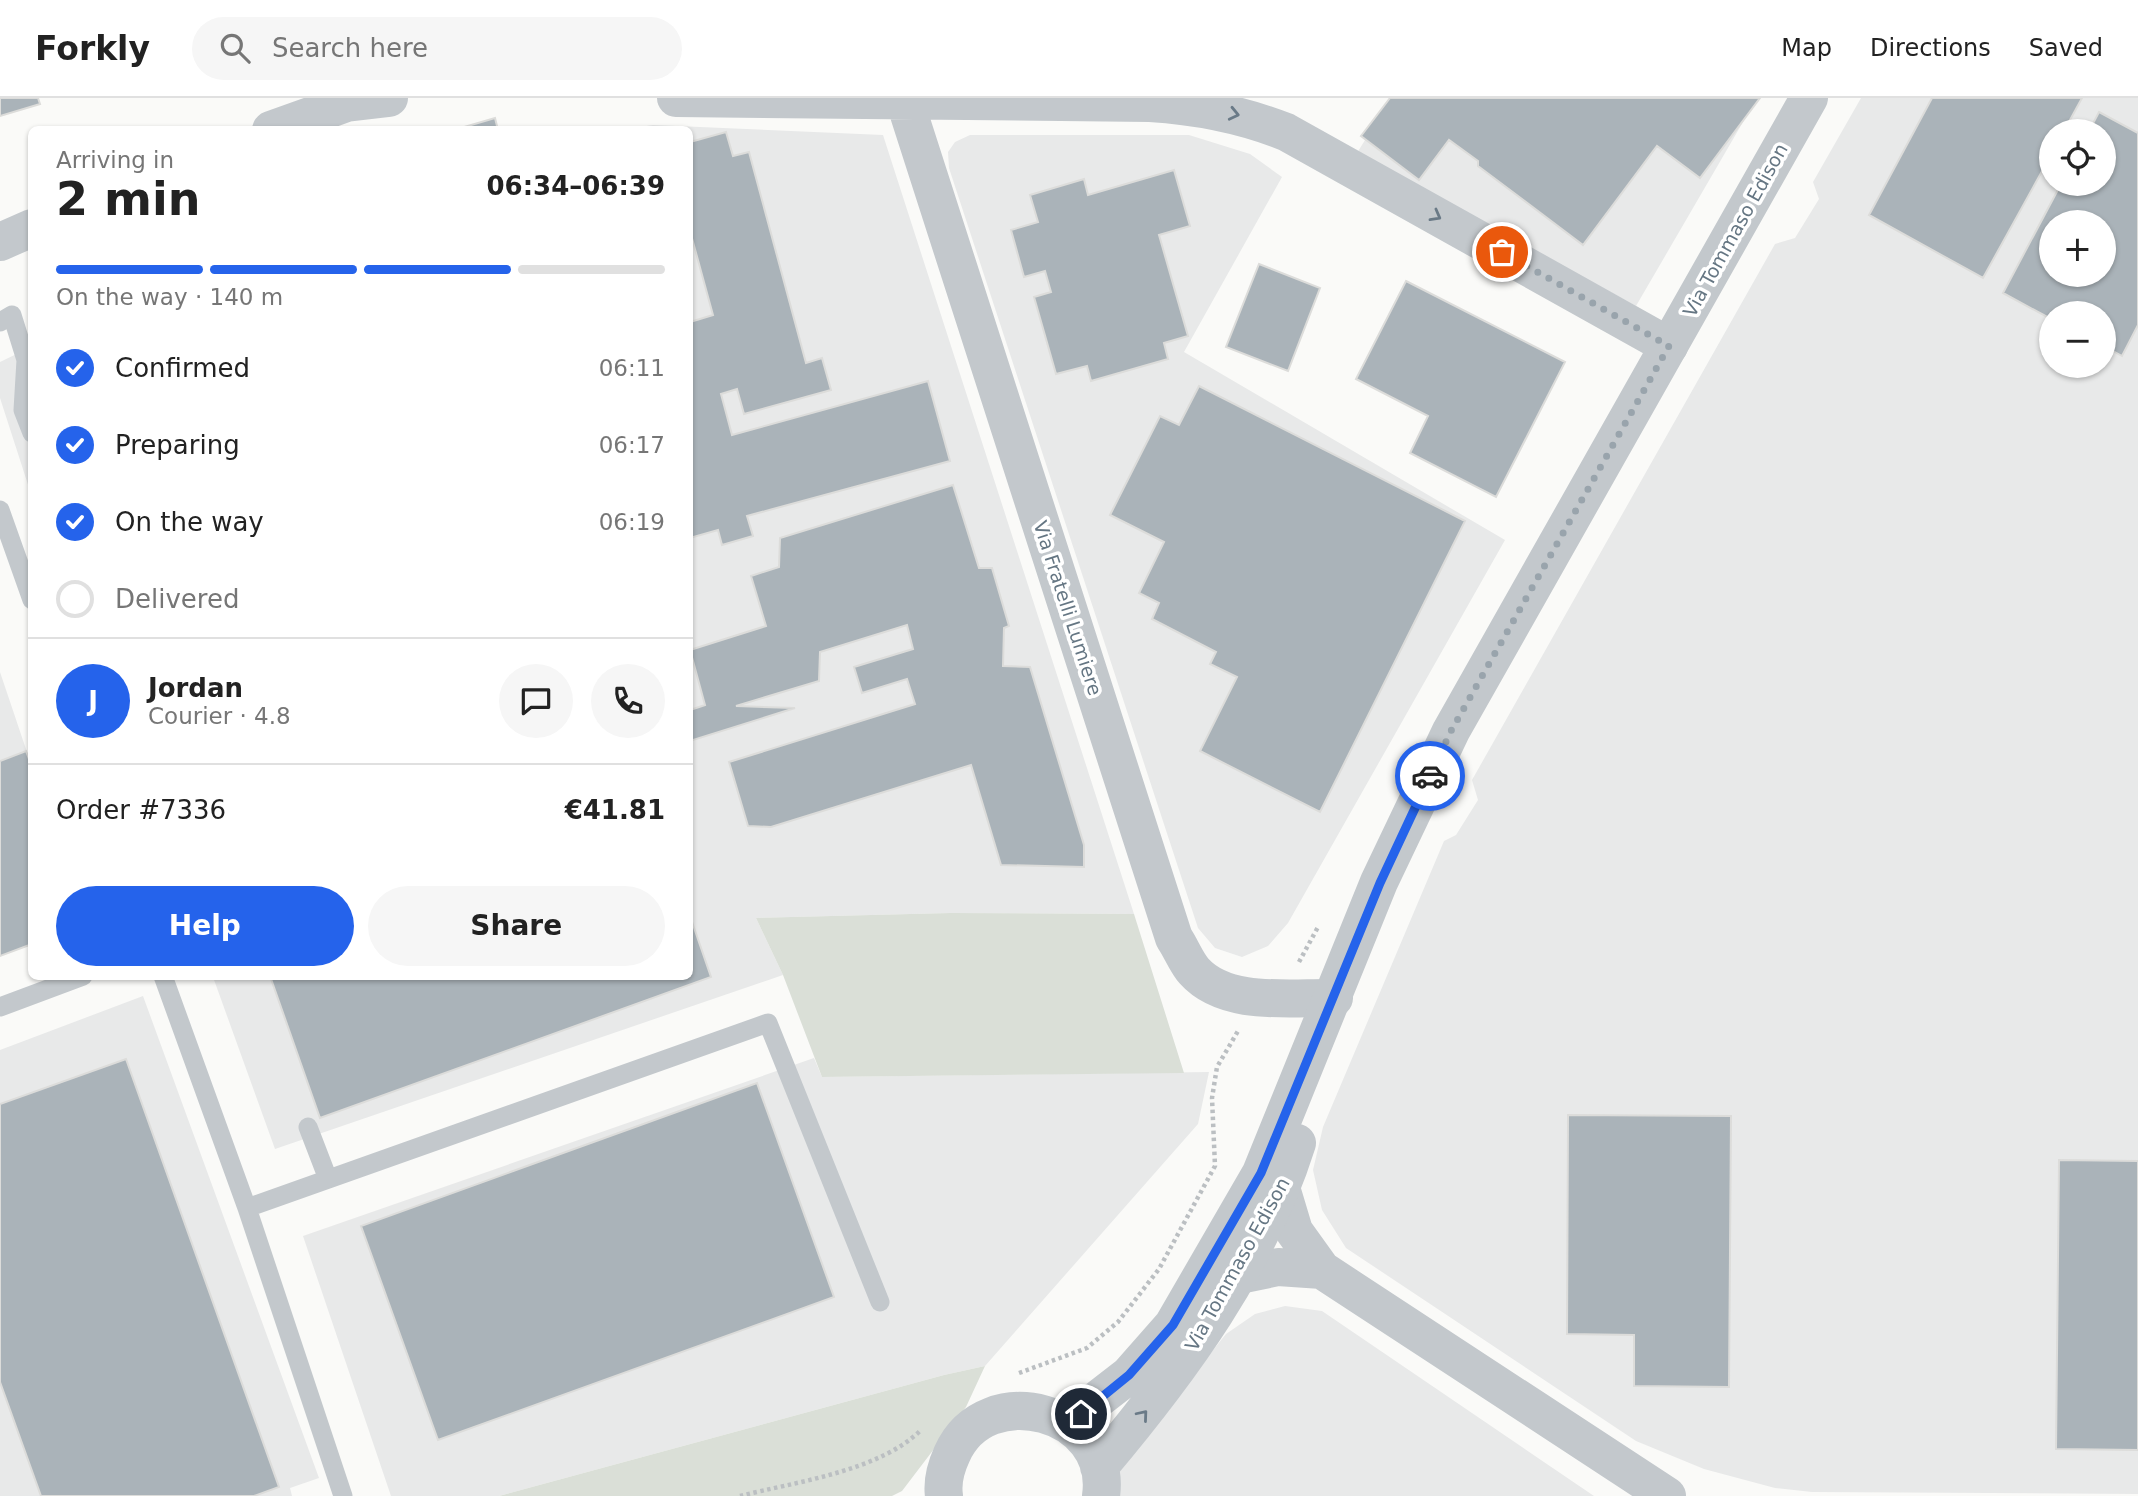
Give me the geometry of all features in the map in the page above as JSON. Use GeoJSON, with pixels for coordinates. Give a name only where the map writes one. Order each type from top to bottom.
{"type":"FeatureCollection","features":[{"type":"Feature","properties":{"kind":"street"},"geometry":{"type":"LineString","coordinates":[[282,126],[346,103],[389,98]]}},
{"type":"Feature","properties":{"kind":"street"},"geometry":{"type":"LineString","coordinates":[[676,98],[1150,103],[1203,107],[1251,118],[1286,132],[1669,346]]}},
{"type":"Feature","properties":{"kind":"street","name":"Via Tommaso Edison"},"geometry":{"type":"LineString","coordinates":[[1067,1423],[1129,1375],[1173,1325],[1261,1173],[1380,883],[1451,731],[1809,98]]}},
{"type":"Feature","properties":{"kind":"street","name":"Via Fratelli Lumiere"},"geometry":{"type":"LineString","coordinates":[[905,102],[1174,938],[1195,972],[1224,991],[1262,997],[1334,998]]}},
{"type":"Feature","properties":{"kind":"street"},"geometry":{"type":"LineString","coordinates":[[0,242],[28,230]]}},
{"type":"Feature","properties":{"kind":"street","name":"Via Tommaso Edison"},"geometry":{"type":"LineString","coordinates":[[1100,1482],[1170,1382],[1235,1276],[1282,1191],[1305,1116],[1319,1035]]}},
{"type":"Feature","properties":{"kind":"street"},"geometry":{"type":"LineString","coordinates":[[1282,1191],[1294,1231],[1322,1270],[1667,1496]]}},
{"type":"Feature","properties":{"kind":"street"},"geometry":{"type":"LineString","coordinates":[[1235,1276],[1278,1267],[1322,1270]]}},
{"type":"Feature","properties":{"kind":"street"},"geometry":{"type":"LineString","coordinates":[[915,1496],[945,1482],[956,1445],[965,1435],[995,1414],[1020,1409],[1045,1412],[1067,1423],[1087,1442],[1100,1482]]}},
{"type":"Feature","properties":{"kind":"lane"},"geometry":{"type":"LineString","coordinates":[[0,322],[12,315],[26,360],[23,410],[28,423]]}},
{"type":"Feature","properties":{"kind":"lane"},"geometry":{"type":"LineString","coordinates":[[0,510],[28,589]]}},
{"type":"Feature","properties":{"kind":"lane"},"geometry":{"type":"LineString","coordinates":[[0,1007],[72,980]]}},
{"type":"Feature","properties":{"kind":"lane"},"geometry":{"type":"LineString","coordinates":[[164,980],[247,1208],[343,1496]]}},
{"type":"Feature","properties":{"kind":"lane"},"geometry":{"type":"LineString","coordinates":[[247,1208],[768,1023],[880,1302]]}},
{"type":"Feature","properties":{"kind":"lane"},"geometry":{"type":"LineString","coordinates":[[308,1127],[328,1179]]}},
{"type":"Feature","properties":{"kind":"path"},"geometry":{"type":"LineString","coordinates":[[1013,1375],[1087,1348],[1118,1322],[1159,1269],[1215,1166],[1212,1098],[1217,1067],[1262,997],[1303,957],[1320,922]]}},
{"type":"Feature","properties":{"kind":"path"},"geometry":{"type":"LineString","coordinates":[[740,1496],[859,1465],[912,1438],[927,1424]]}},
{"type":"Feature","properties":{"kind":"shaded area"},"geometry":{"type":"Polygon","coordinates":[[[1391,98],[1757,98],[1636,306],[1357,153],[1391,98]]]}},
{"type":"Feature","properties":{"kind":"shaded area"},"geometry":{"type":"Polygon","coordinates":[[[1861,98],[2138,98],[2138,1494],[1812,1492],[1775,1488],[1704,1469],[1636,1441],[1346,1248],[1322,1210],[1313,1170],[1323,1127],[1444,841],[1456,835],[1478,800],[1472,780],[1775,244],[1795,238],[1819,199],[1813,182],[1861,98]]]}},
{"type":"Feature","properties":{"kind":"shaded area"},"geometry":{"type":"Polygon","coordinates":[[[693,127],[883,135],[1134,914],[950,913],[756,918],[783,975],[275,1149],[214,980],[693,980],[693,127]]]}},
{"type":"Feature","properties":{"kind":"shaded area"},"geometry":{"type":"Polygon","coordinates":[[[970,135],[1189,135],[1250,154],[1282,177],[1184,352],[1505,540],[1288,923],[1268,946],[1242,957],[1215,948],[1198,928],[949,168],[948,152],[955,142],[970,135]]]}},
{"type":"Feature","properties":{"kind":"shaded area"},"geometry":{"type":"Polygon","coordinates":[[[28,348],[28,485],[0,398],[0,362],[28,348]]]}},
{"type":"Feature","properties":{"kind":"shaded area"},"geometry":{"type":"Polygon","coordinates":[[[0,672],[28,755],[28,946],[0,956],[0,672]]]}},
{"type":"Feature","properties":{"kind":"shaded area"},"geometry":{"type":"Polygon","coordinates":[[[950,913],[1134,914],[1184,1073],[822,1077],[783,975],[756,918],[950,913]]]}},
{"type":"Feature","properties":{"kind":"shaded area"},"geometry":{"type":"Polygon","coordinates":[[[143,996],[319,1478],[290,1488],[292,1496],[0,1496],[0,1050],[143,996]]]}},
{"type":"Feature","properties":{"kind":"shaded area"},"geometry":{"type":"Polygon","coordinates":[[[814,1058],[822,1077],[1209,1072],[1198,1124],[985,1366],[499,1496],[391,1496],[303,1236],[814,1058]]]}},
{"type":"Feature","properties":{"kind":"shaded area"},"geometry":{"type":"Polygon","coordinates":[[[1285,1306],[1322,1311],[1594,1496],[1111,1496],[1116,1470],[1226,1334],[1255,1314],[1285,1306]]]}},
{"type":"Feature","properties":{"kind":"shaded area"},"geometry":{"type":"Polygon","coordinates":[[[985,1366],[966,1407],[902,1491],[892,1496],[499,1496],[944,1375],[985,1366]]]}},
{"type":"Feature","properties":{"kind":"building"},"geometry":{"type":"Polygon","coordinates":[[[0,98],[38,98],[40,104],[0,116],[0,98]]]}},
{"type":"Feature","properties":{"kind":"building"},"geometry":{"type":"Polygon","coordinates":[[[1390,98],[1760,98],[1700,178],[1657,146],[1583,245],[1478,166],[1478,161],[1449,140],[1419,180],[1361,136],[1390,98]]]}},
{"type":"Feature","properties":{"kind":"building"},"geometry":{"type":"Polygon","coordinates":[[[1932,98],[2082,98],[2071,119],[2039,119],[2039,177],[1983,278],[1869,215],[1932,98]]]}},
{"type":"Feature","properties":{"kind":"building"},"geometry":{"type":"Polygon","coordinates":[[[2099,112],[2112,119],[2095,119],[2099,112]]]}},
{"type":"Feature","properties":{"kind":"building"},"geometry":{"type":"Polygon","coordinates":[[[495,118],[497,126],[468,126],[495,118]]]}},
{"type":"Feature","properties":{"kind":"building"},"geometry":{"type":"Polygon","coordinates":[[[2116,121],[2138,133],[2138,325],[2122,356],[2116,353],[2116,301],[2039,301],[2039,312],[2003,293],[2039,225],[2039,287],[2116,287],[2116,210],[2047,210],[2055,196],[2116,196],[2116,121]]]}},
{"type":"Feature","properties":{"kind":"building"},"geometry":{"type":"Polygon","coordinates":[[[726,132],[733,156],[749,152],[806,363],[822,358],[831,390],[744,414],[737,389],[721,394],[732,435],[928,381],[950,461],[747,516],[753,536],[722,545],[718,530],[693,537],[693,321],[713,315],[693,242],[693,141],[726,132]]]}},
{"type":"Feature","properties":{"kind":"building"},"geometry":{"type":"Polygon","coordinates":[[[1174,170],[1190,226],[1159,235],[1188,336],[1164,343],[1168,359],[1091,381],[1087,366],[1056,374],[1034,297],[1051,292],[1045,271],[1024,277],[1011,230],[1038,222],[1030,195],[1084,179],[1088,195],[1174,170]]]}},
{"type":"Feature","properties":{"kind":"building"},"geometry":{"type":"Polygon","coordinates":[[[1259,264],[1320,288],[1288,371],[1226,347],[1259,264]]]}},
{"type":"Feature","properties":{"kind":"building"},"geometry":{"type":"Polygon","coordinates":[[[1406,281],[1565,362],[1496,497],[1410,453],[1428,416],[1356,379],[1406,281]]]}},
{"type":"Feature","properties":{"kind":"building"},"geometry":{"type":"Polygon","coordinates":[[[1199,386],[1465,521],[1320,812],[1200,751],[1237,677],[1210,664],[1216,652],[1152,619],[1159,603],[1139,593],[1164,542],[1110,515],[1160,416],[1179,425],[1199,386]]]}},
{"type":"Feature","properties":{"kind":"building"},"geometry":{"type":"Polygon","coordinates":[[[953,485],[979,568],[992,568],[1009,626],[1004,628],[1003,666],[1030,667],[1084,845],[1084,867],[1001,865],[971,765],[771,827],[748,826],[729,762],[915,704],[907,679],[862,693],[854,667],[913,649],[907,625],[820,652],[819,681],[736,706],[795,708],[693,740],[693,709],[705,705],[693,661],[693,649],[766,626],[751,576],[779,567],[780,538],[953,485]]]}},
{"type":"Feature","properties":{"kind":"building"},"geometry":{"type":"Polygon","coordinates":[[[26,751],[28,756],[28,946],[0,956],[0,761],[26,751]]]}},
{"type":"Feature","properties":{"kind":"building"},"geometry":{"type":"Polygon","coordinates":[[[693,925],[711,977],[320,1118],[271,980],[693,980],[693,925]]]}},
{"type":"Feature","properties":{"kind":"building"},"geometry":{"type":"Polygon","coordinates":[[[126,1059],[279,1487],[254,1496],[41,1496],[0,1382],[0,1104],[126,1059]]]}},
{"type":"Feature","properties":{"kind":"building"},"geometry":{"type":"Polygon","coordinates":[[[757,1083],[834,1297],[438,1440],[361,1226],[757,1083]]]}},
{"type":"Feature","properties":{"kind":"building"},"geometry":{"type":"Polygon","coordinates":[[[1568,1115],[1731,1116],[1729,1387],[1634,1386],[1634,1335],[1567,1334],[1568,1115]]]}},
{"type":"Feature","properties":{"kind":"building"},"geometry":{"type":"Polygon","coordinates":[[[2059,1160],[2138,1161],[2138,1450],[2056,1449],[2059,1160]]]}},
{"type":"Feature","properties":{"kind":"way so far"},"geometry":{"type":"LineString","coordinates":[[1430,776],[1451,731],[1669,346],[1502,252]]}},
{"type":"Feature","properties":{"kind":"route"},"geometry":{"type":"LineString","coordinates":[[1081,1414],[1129,1375],[1173,1325],[1261,1173],[1380,883],[1430,776]]}}]}
